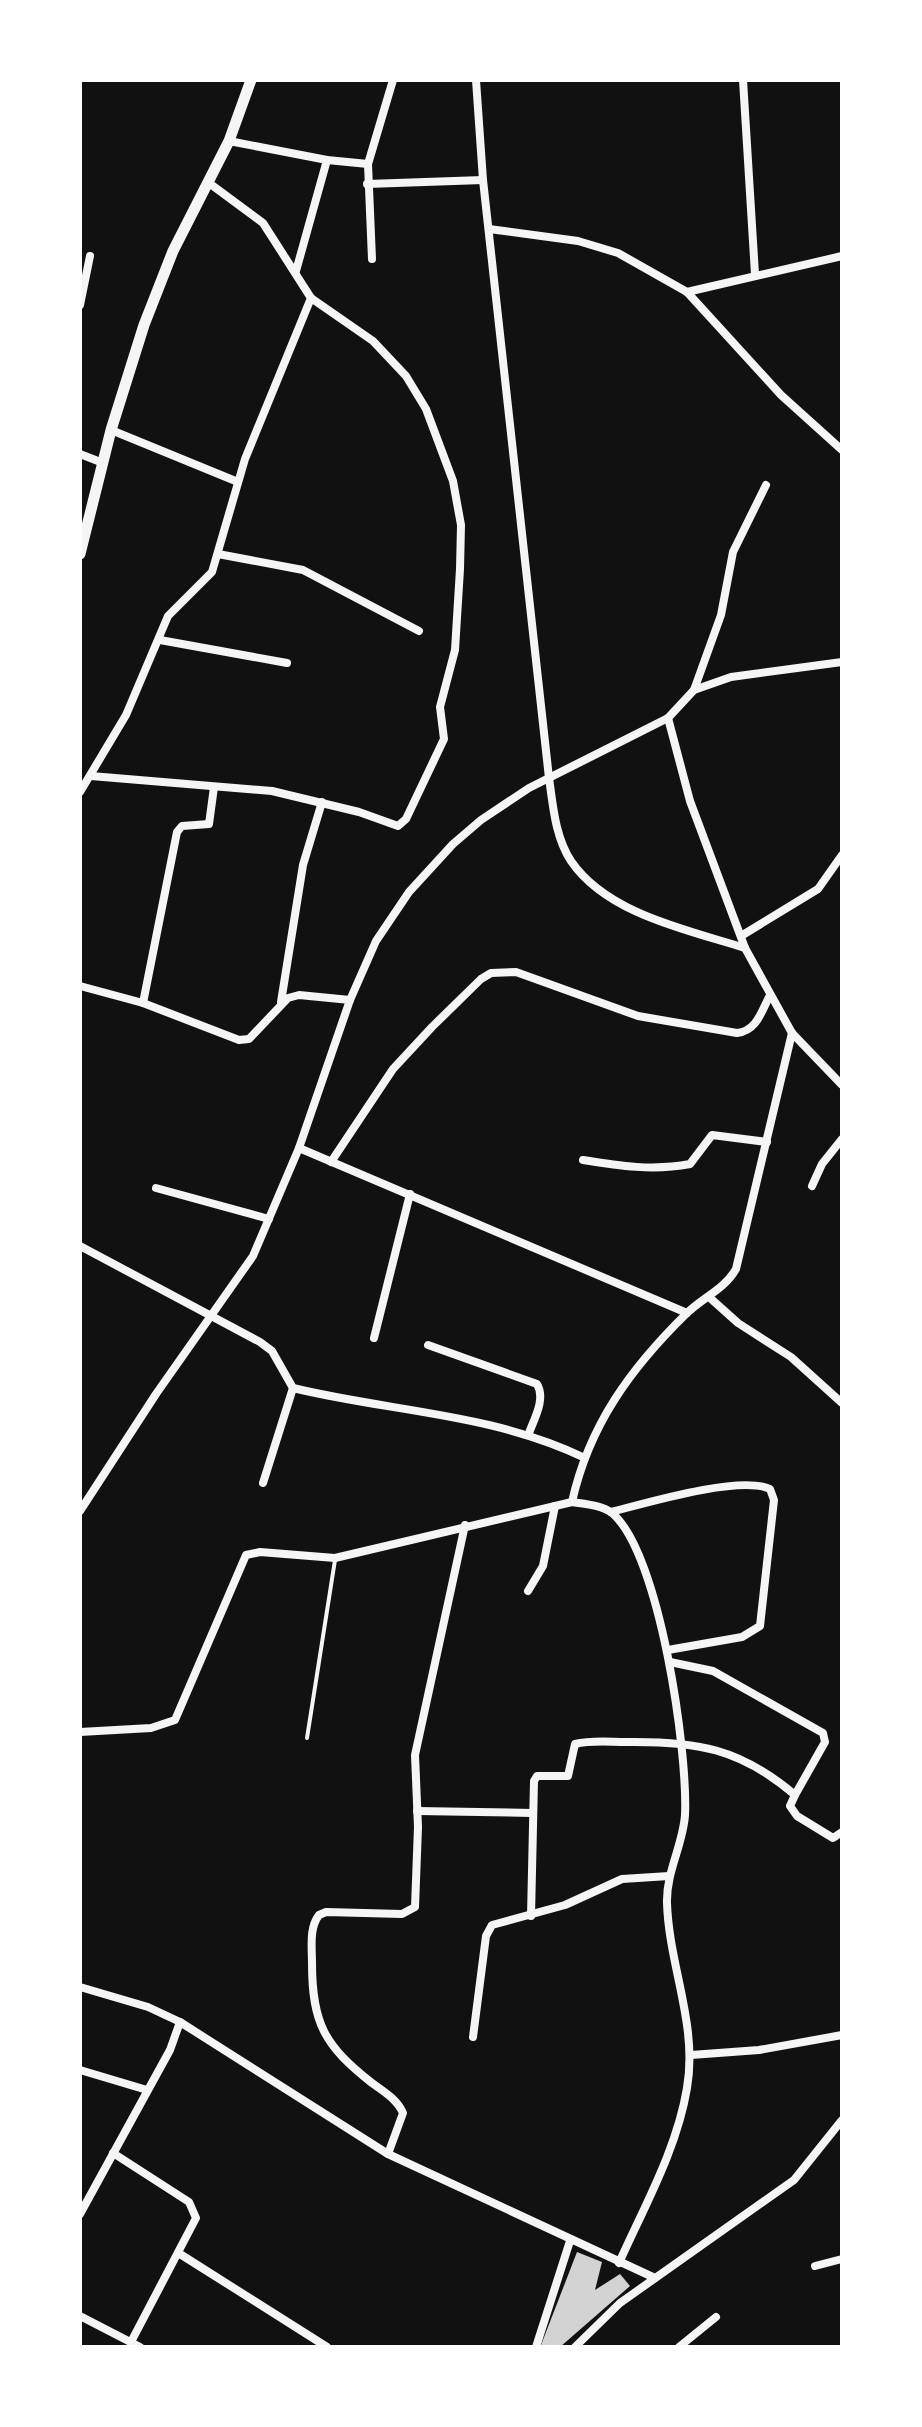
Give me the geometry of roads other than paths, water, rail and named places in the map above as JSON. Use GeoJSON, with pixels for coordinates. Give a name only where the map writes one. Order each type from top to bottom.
{"type":"FeatureCollection","features":[{"type":"Feature","properties":{"kind":"main road"},"geometry":{"type":"LineString","coordinates":[[80,554],[111,430],[173,251],[229,141],[251,80]]}},
{"type":"Feature","properties":{"kind":"street"},"geometry":{"type":"LineString","coordinates":[[372,259],[368,164],[393,80]]}},
{"type":"Feature","properties":{"kind":"street"},"geometry":{"type":"LineString","coordinates":[[476,80],[483,180],[549,778],[559,834],[570,860],[587,879],[659,920],[745,948]]}},
{"type":"Feature","properties":{"kind":"street"},"geometry":{"type":"LineString","coordinates":[[743,80],[755,274]]}},
{"type":"Feature","properties":{"kind":"street"},"geometry":{"type":"LineString","coordinates":[[229,141],[327,160],[368,164]]}},
{"type":"Feature","properties":{"kind":"street"},"geometry":{"type":"LineString","coordinates":[[296,271],[327,160]]}},
{"type":"Feature","properties":{"kind":"street"},"geometry":{"type":"LineString","coordinates":[[367,184],[483,180]]}},
{"type":"Feature","properties":{"kind":"street"},"geometry":{"type":"LineString","coordinates":[[91,776],[272,791],[322,802],[398,826],[406,819],[444,739],[440,707],[455,650],[461,525],[453,481],[426,409],[406,376],[373,341],[311,298],[263,223],[209,183]]}},
{"type":"Feature","properties":{"kind":"street"},"geometry":{"type":"LineString","coordinates":[[489,229],[578,241],[618,253],[687,292],[781,395],[842,450]]}},
{"type":"Feature","properties":{"kind":"street"},"geometry":{"type":"LineString","coordinates":[[80,305],[90,256]]}},
{"type":"Feature","properties":{"kind":"street"},"geometry":{"type":"LineString","coordinates":[[687,292],[842,256]]}},
{"type":"Feature","properties":{"kind":"street"},"geometry":{"type":"LineString","coordinates":[[80,792],[126,715],[174,606],[208,578],[238,482],[311,298]]}},
{"type":"Feature","properties":{"kind":"street"},"geometry":{"type":"LineString","coordinates":[[111,430],[238,482]]}},
{"type":"Feature","properties":{"kind":"street"},"geometry":{"type":"LineString","coordinates":[[80,454],[103,463]]}},
{"type":"Feature","properties":{"kind":"street"},"geometry":{"type":"LineString","coordinates":[[80,1511],[253,1256],[299,1148],[350,1000],[390,918],[453,844],[481,820],[549,778],[668,718],[694,690],[721,615],[733,552],[766,485]]}},
{"type":"Feature","properties":{"kind":"street"},"geometry":{"type":"LineString","coordinates":[[218,554],[303,570],[419,631]]}},
{"type":"Feature","properties":{"kind":"street"},"geometry":{"type":"LineString","coordinates":[[160,640],[287,663]]}},
{"type":"Feature","properties":{"kind":"street"},"geometry":{"type":"LineString","coordinates":[[694,690],[731,677],[842,662]]}},
{"type":"Feature","properties":{"kind":"street"},"geometry":{"type":"LineString","coordinates":[[668,718],[690,801],[745,948],[769,997],[792,1033],[840,1078]]}},
{"type":"Feature","properties":{"kind":"street"},"geometry":{"type":"LineString","coordinates":[[143,1003],[160,932],[177,832],[182,826],[209,824],[214,787]]}},
{"type":"Feature","properties":{"kind":"street"},"geometry":{"type":"LineString","coordinates":[[281,1002],[300,880],[322,802]]}},
{"type":"Feature","properties":{"kind":"street"},"geometry":{"type":"LineString","coordinates":[[741,936],[818,889],[842,855]]}},
{"type":"Feature","properties":{"kind":"street"},"geometry":{"type":"LineString","coordinates":[[331,1162],[393,1069],[432,1027],[491,973],[516,972],[664,1023],[737,1033],[748,1032],[769,997]]}},
{"type":"Feature","properties":{"kind":"street"},"geometry":{"type":"LineString","coordinates":[[80,986],[143,1003],[239,1040],[249,1039],[281,1002],[299,995],[350,1000]]}},
{"type":"Feature","properties":{"kind":"street"},"geometry":{"type":"LineString","coordinates":[[572,1502],[585,1458],[629,1375],[687,1313],[728,1283],[736,1269],[792,1033]]}},
{"type":"Feature","properties":{"kind":"street"},"geometry":{"type":"LineString","coordinates":[[583,1160],[619,1166],[680,1166],[696,1158],[712,1135],[767,1142]]}},
{"type":"Feature","properties":{"kind":"street"},"geometry":{"type":"LineString","coordinates":[[812,1186],[822,1164],[842,1139]]}},
{"type":"Feature","properties":{"kind":"street"},"geometry":{"type":"LineString","coordinates":[[299,1148],[687,1313]]}},
{"type":"Feature","properties":{"kind":"street"},"geometry":{"type":"LineString","coordinates":[[156,1188],[269,1219]]}},
{"type":"Feature","properties":{"kind":"street"},"geometry":{"type":"LineString","coordinates":[[374,1338],[410,1194]]}},
{"type":"Feature","properties":{"kind":"street"},"geometry":{"type":"LineString","coordinates":[[80,1246],[212,1315],[272,1351],[293,1388],[263,1483]]}},
{"type":"Feature","properties":{"kind":"street"},"geometry":{"type":"LineString","coordinates":[[709,1297],[738,1323],[791,1357],[842,1403]]}},
{"type":"Feature","properties":{"kind":"street"},"geometry":{"type":"LineString","coordinates":[[428,1345],[537,1384],[541,1401],[529,1433]]}},
{"type":"Feature","properties":{"kind":"street"},"geometry":{"type":"LineString","coordinates":[[293,1388],[473,1418],[529,1433],[585,1458]]}},
{"type":"Feature","properties":{"kind":"street"},"geometry":{"type":"LineString","coordinates":[[80,1732],[151,1728],[175,1720],[246,1555],[260,1552],[335,1558],[572,1502],[611,1512],[709,1490],[749,1485],[770,1489],[774,1500],[760,1626],[742,1637],[668,1650]]}},
{"type":"Feature","properties":{"kind":"street"},"geometry":{"type":"LineString","coordinates":[[528,1591],[543,1566],[555,1506]]}},
{"type":"Feature","properties":{"kind":"street"},"geometry":{"type":"LineString","coordinates":[[611,1512],[629,1534],[668,1650],[682,1741],[685,1817],[669,1876],[668,1926],[691,2055],[678,2127],[619,2263]]}},
{"type":"Feature","properties":{"kind":"street"},"geometry":{"type":"LineString","coordinates":[[388,2154],[403,2113],[395,2100],[342,2059],[325,2039],[316,2014],[312,1982],[312,1930],[319,1915],[326,1912],[411,1912],[417,1900],[415,1755],[465,1525]]}},
{"type":"Feature","properties":{"kind":"street"},"geometry":{"type":"LineString","coordinates":[[670,1662],[713,1671],[823,1733],[825,1742],[790,1806],[797,1816],[827,1836],[838,1838],[842,1832]]}},
{"type":"Feature","properties":{"kind":"street"},"geometry":{"type":"LineString","coordinates":[[531,1916],[534,1781],[537,1776],[568,1776],[575,1744],[682,1741],[729,1753],[776,1778],[795,1795]]}},
{"type":"Feature","properties":{"kind":"street"},"geometry":{"type":"LineString","coordinates":[[417,1811],[533,1813]]}},
{"type":"Feature","properties":{"kind":"street"},"geometry":{"type":"LineString","coordinates":[[473,2037],[488,1929],[497,1923],[531,1916],[622,1879],[669,1876]]}},
{"type":"Feature","properties":{"kind":"street"},"geometry":{"type":"LineString","coordinates":[[80,1987],[148,2007],[180,2022],[388,2154],[655,2278]]}},
{"type":"Feature","properties":{"kind":"street"},"geometry":{"type":"LineString","coordinates":[[80,2214],[170,2050],[180,2022]]}},
{"type":"Feature","properties":{"kind":"street"},"geometry":{"type":"LineString","coordinates":[[691,2055],[759,2050],[842,2035]]}},
{"type":"Feature","properties":{"kind":"street"},"geometry":{"type":"LineString","coordinates":[[80,2070],[147,2090]]}},
{"type":"Feature","properties":{"kind":"street"},"geometry":{"type":"LineString","coordinates":[[575,2347],[620,2303],[794,2180],[842,2120]]}},
{"type":"Feature","properties":{"kind":"street"},"geometry":{"type":"LineString","coordinates":[[80,2316],[136,2345],[194,2228],[194,2210],[161,2182],[113,2153]]}},
{"type":"Feature","properties":{"kind":"street"},"geometry":{"type":"LineString","coordinates":[[536,2347],[570,2241]]}},
{"type":"Feature","properties":{"kind":"street"},"geometry":{"type":"LineString","coordinates":[[180,2254],[327,2347]]}},
{"type":"Feature","properties":{"kind":"street"},"geometry":{"type":"LineString","coordinates":[[815,2266],[842,2259]]}},
{"type":"Feature","properties":{"kind":"street"},"geometry":{"type":"LineString","coordinates":[[679,2347],[716,2317]]}},
{"type":"Feature","properties":{"kind":"lane"},"geometry":{"type":"LineString","coordinates":[[307,1738],[335,1558]]}}]}
